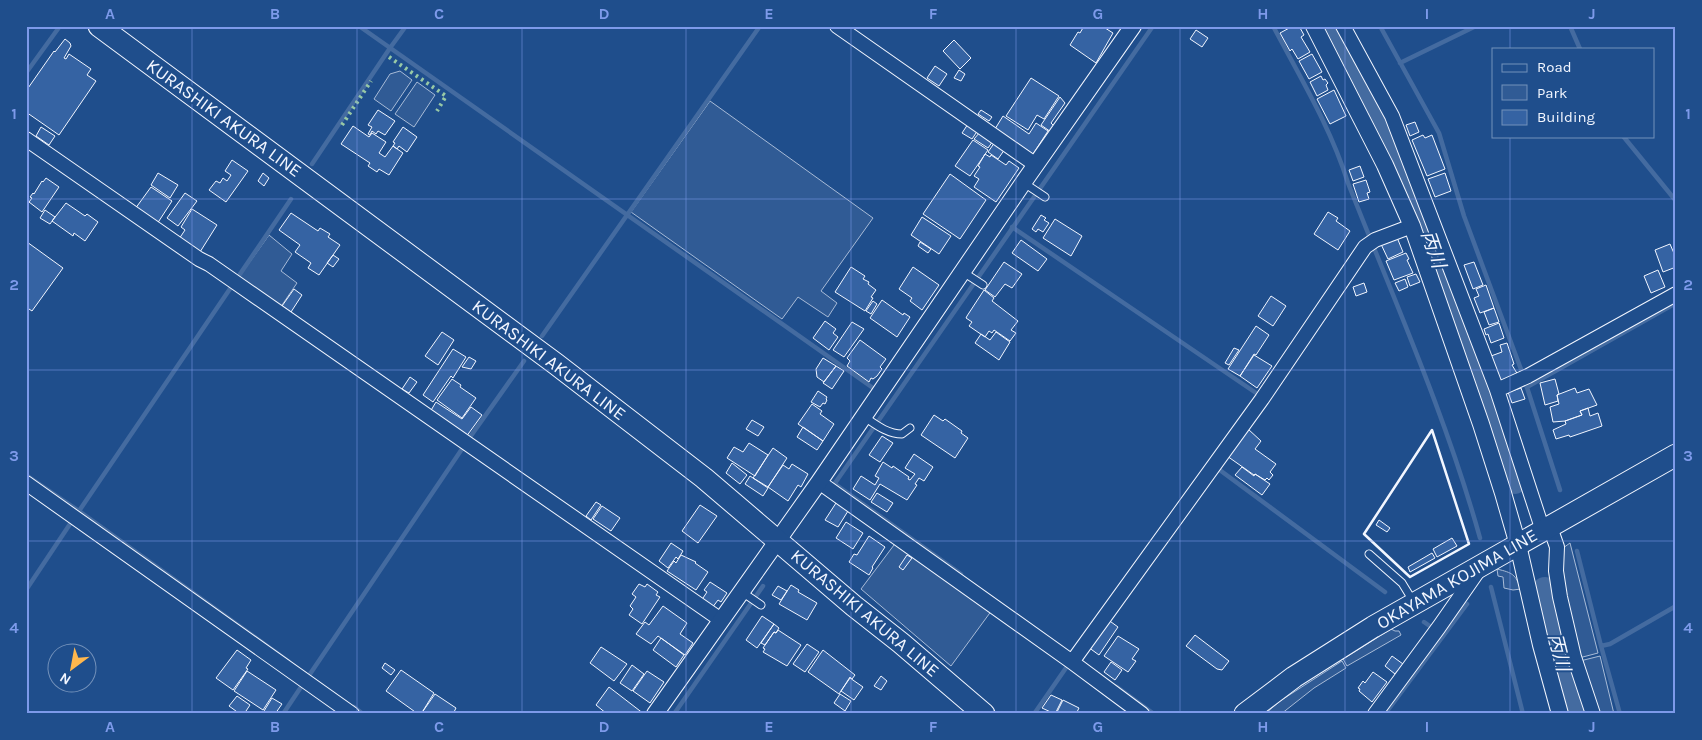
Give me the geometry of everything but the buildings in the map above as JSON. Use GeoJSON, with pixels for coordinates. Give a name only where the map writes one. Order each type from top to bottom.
{"type":"FeatureCollection","features":[{"type":"Feature","properties":{"kind":"main road","name":"KURASHIKI AKURA LINE"},"geometry":{"type":"LineString","coordinates":[[99,26],[556,364],[704,478],[984,714]]}},
{"type":"Feature","properties":{"kind":"main road","name":"OKAYAMA KOJIMA LINE"},"geometry":{"type":"LineString","coordinates":[[1245,714],[1320,660],[1414,603],[1676,455]]}},
{"type":"Feature","properties":{"kind":"street"},"geometry":{"type":"LineString","coordinates":[[837,26],[1036,165]]}},
{"type":"Feature","properties":{"kind":"street"},"geometry":{"type":"LineString","coordinates":[[655,714],[721,620],[745,594],[778,540],[826,487],[866,418],[1027,185],[1036,165],[1133,26]]}},
{"type":"Feature","properties":{"kind":"street"},"geometry":{"type":"LineString","coordinates":[[1314,26],[1385,165],[1412,226],[1481,424],[1518,545],[1541,645],[1560,714]]}},
{"type":"Feature","properties":{"kind":"street"},"geometry":{"type":"LineString","coordinates":[[1343,26],[1392,116],[1497,390],[1546,529],[1556,546],[1556,571],[1562,606],[1574,657],[1593,714]]}},
{"type":"Feature","properties":{"kind":"street"},"geometry":{"type":"LineString","coordinates":[[26,139],[191,254],[234,281],[721,620]]}},
{"type":"Feature","properties":{"kind":"street"},"geometry":{"type":"LineString","coordinates":[[1072,662],[1250,415],[1365,247],[1412,226]]}},
{"type":"Feature","properties":{"kind":"street"},"geometry":{"type":"LineString","coordinates":[[1497,390],[1525,378],[1676,294]]}},
{"type":"Feature","properties":{"kind":"street"},"geometry":{"type":"LineString","coordinates":[[26,483],[352,714]]}},
{"type":"Feature","properties":{"kind":"street"},"geometry":{"type":"LineString","coordinates":[[826,487],[1142,714]]}},
{"type":"Feature","properties":{"kind":"street"},"geometry":{"type":"LineString","coordinates":[[1375,714],[1482,565]]}},
{"type":"Feature","properties":{"kind":"lane"},"geometry":{"type":"LineString","coordinates":[[1027,185],[1044,196]]}},
{"type":"Feature","properties":{"kind":"lane"},"geometry":{"type":"LineString","coordinates":[[966,274],[981,284]]}},
{"type":"Feature","properties":{"kind":"lane"},"geometry":{"type":"LineString","coordinates":[[866,418],[880,428],[892,433],[902,434],[910,428]]}},
{"type":"Feature","properties":{"kind":"lane"},"geometry":{"type":"LineString","coordinates":[[1368,554],[1402,583],[1414,603]]}},
{"type":"Feature","properties":{"kind":"lane"},"geometry":{"type":"LineString","coordinates":[[745,594],[760,604]]}},
{"type":"Feature","properties":{"kind":"green space"},"geometry":{"type":"Polygon","coordinates":[[[400,71],[412,80],[391,111],[374,99],[390,74],[400,71]]]}},
{"type":"Feature","properties":{"kind":"green space"},"geometry":{"type":"Polygon","coordinates":[[[417,82],[435,95],[414,127],[395,114],[417,82]]]}},
{"type":"Feature","properties":{"kind":"green space"},"geometry":{"type":"Polygon","coordinates":[[[710,101],[873,218],[821,291],[837,303],[828,317],[798,297],[782,319],[631,212],[710,101]]]}},
{"type":"Feature","properties":{"kind":"green space"},"geometry":{"type":"Polygon","coordinates":[[[269,235],[292,254],[281,271],[297,283],[280,308],[237,280],[269,235]]]}},
{"type":"Feature","properties":{"kind":"green space"},"geometry":{"type":"Polygon","coordinates":[[[897,541],[992,610],[951,666],[861,589],[897,541]]]}},
{"type":"Feature","properties":{"kind":"green space"},"geometry":{"type":"Polygon","coordinates":[[[1570,543],[1598,653],[1579,658],[1560,574],[1563,548],[1570,543]]]}},
{"type":"Feature","properties":{"kind":"green space"},"geometry":{"type":"Polygon","coordinates":[[[1497,569],[1513,575],[1521,589],[1504,588],[1503,577],[1498,576],[1497,569]]]}},
{"type":"Feature","properties":{"kind":"green space"},"geometry":{"type":"Polygon","coordinates":[[[1391,629],[1399,631],[1401,635],[1347,666],[1343,659],[1391,629]]]}},
{"type":"Feature","properties":{"kind":"green space"},"geometry":{"type":"Polygon","coordinates":[[[1600,656],[1614,714],[1596,714],[1580,661],[1600,656]]]}},
{"type":"Feature","properties":{"kind":"green space"},"geometry":{"type":"Polygon","coordinates":[[[1342,661],[1346,668],[1314,688],[1281,714],[1265,714],[1280,701],[1342,661]]]}},
{"type":"Feature","properties":{"kind":"waterway"},"geometry":{"type":"LineString","coordinates":[[26,73],[60,26]]}},
{"type":"Feature","properties":{"kind":"waterway"},"geometry":{"type":"LineString","coordinates":[[359,26],[873,388]]}},
{"type":"Feature","properties":{"kind":"waterway"},"geometry":{"type":"LineString","coordinates":[[312,164],[406,26]]}},
{"type":"Feature","properties":{"kind":"waterway"},"geometry":{"type":"LineString","coordinates":[[542,336],[760,26]]}},
{"type":"Feature","properties":{"kind":"waterway"},"geometry":{"type":"LineString","coordinates":[[833,486],[1153,26]]}},
{"type":"Feature","properties":{"kind":"waterway"},"geometry":{"type":"LineString","coordinates":[[1273,26],[1333,142],[1452,448],[1480,538]]}},
{"type":"Feature","properties":{"kind":"waterway","name":"丙川"},"geometry":{"type":"LineString","coordinates":[[1331,26],[1399,160],[1418,202],[1487,394],[1515,481]]}},
{"type":"Feature","properties":{"kind":"waterway"},"geometry":{"type":"LineString","coordinates":[[1380,26],[1439,133],[1464,216],[1522,372],[1560,490]]}},
{"type":"Feature","properties":{"kind":"waterway"},"geometry":{"type":"LineString","coordinates":[[1400,63],[1476,26]]}},
{"type":"Feature","properties":{"kind":"waterway"},"geometry":{"type":"LineString","coordinates":[[1570,26],[1580,48]]}},
{"type":"Feature","properties":{"kind":"waterway"},"geometry":{"type":"LineString","coordinates":[[1625,138],[1676,201]]}},
{"type":"Feature","properties":{"kind":"waterway"},"geometry":{"type":"LineString","coordinates":[[26,475],[79,511],[291,199]]}},
{"type":"Feature","properties":{"kind":"waterway"},"geometry":{"type":"LineString","coordinates":[[1012,227],[1259,395]]}},
{"type":"Feature","properties":{"kind":"waterway"},"geometry":{"type":"LineString","coordinates":[[1527,387],[1676,303]]}},
{"type":"Feature","properties":{"kind":"waterway"},"geometry":{"type":"LineString","coordinates":[[468,440],[524,361]]}},
{"type":"Feature","properties":{"kind":"waterway"},"geometry":{"type":"LineString","coordinates":[[308,677],[464,446]]}},
{"type":"Feature","properties":{"kind":"waterway"},"geometry":{"type":"LineString","coordinates":[[1217,468],[1385,592]]}},
{"type":"Feature","properties":{"kind":"waterway"},"geometry":{"type":"LineString","coordinates":[[835,484],[961,574]]}},
{"type":"Feature","properties":{"kind":"waterway"},"geometry":{"type":"LineString","coordinates":[[78,513],[79,511],[288,661]]}},
{"type":"Feature","properties":{"kind":"waterway"},"geometry":{"type":"LineString","coordinates":[[26,590],[72,521]]}},
{"type":"Feature","properties":{"kind":"waterway"},"geometry":{"type":"LineString","coordinates":[[1577,551],[1620,714]]}},
{"type":"Feature","properties":{"kind":"waterway"},"geometry":{"type":"LineString","coordinates":[[674,714],[763,586]]}},
{"type":"Feature","properties":{"kind":"waterway"},"geometry":{"type":"LineString","coordinates":[[1491,587],[1523,714]]}},
{"type":"Feature","properties":{"kind":"waterway","name":"丙川"},"geometry":{"type":"LineString","coordinates":[[1545,590],[1562,666],[1576,714]]}},
{"type":"Feature","properties":{"kind":"waterway"},"geometry":{"type":"LineString","coordinates":[[1385,714],[1467,604]]}},
{"type":"Feature","properties":{"kind":"waterway"},"geometry":{"type":"LineString","coordinates":[[1601,646],[1610,644],[1676,606]]}},
{"type":"Feature","properties":{"kind":"waterway"},"geometry":{"type":"LineString","coordinates":[[1424,622],[1434,629]]}},
{"type":"Feature","properties":{"kind":"waterway"},"geometry":{"type":"LineString","coordinates":[[1034,714],[1068,665]]}},
{"type":"Feature","properties":{"kind":"waterway"},"geometry":{"type":"LineString","coordinates":[[283,714],[303,684]]}},
{"type":"Feature","properties":{"kind":"waterway"},"geometry":{"type":"LineString","coordinates":[[1117,687],[1154,714]]}},
{"type":"Feature","properties":{"kind":"waterway"},"geometry":{"type":"LineString","coordinates":[[354,707],[363,714]]}},
{"type":"Feature","properties":{"kind":"hedge"},"geometry":{"type":"LineString","coordinates":[[389,57],[446,96],[437,111]]}},
{"type":"Feature","properties":{"kind":"hedge"},"geometry":{"type":"LineString","coordinates":[[342,125],[371,81]]}},
{"type":"Feature","properties":{"kind":"wall"},"geometry":{"type":"LineString","coordinates":[[1432,430],[1469,544],[1410,577],[1364,534],[1432,430]]}}]}
